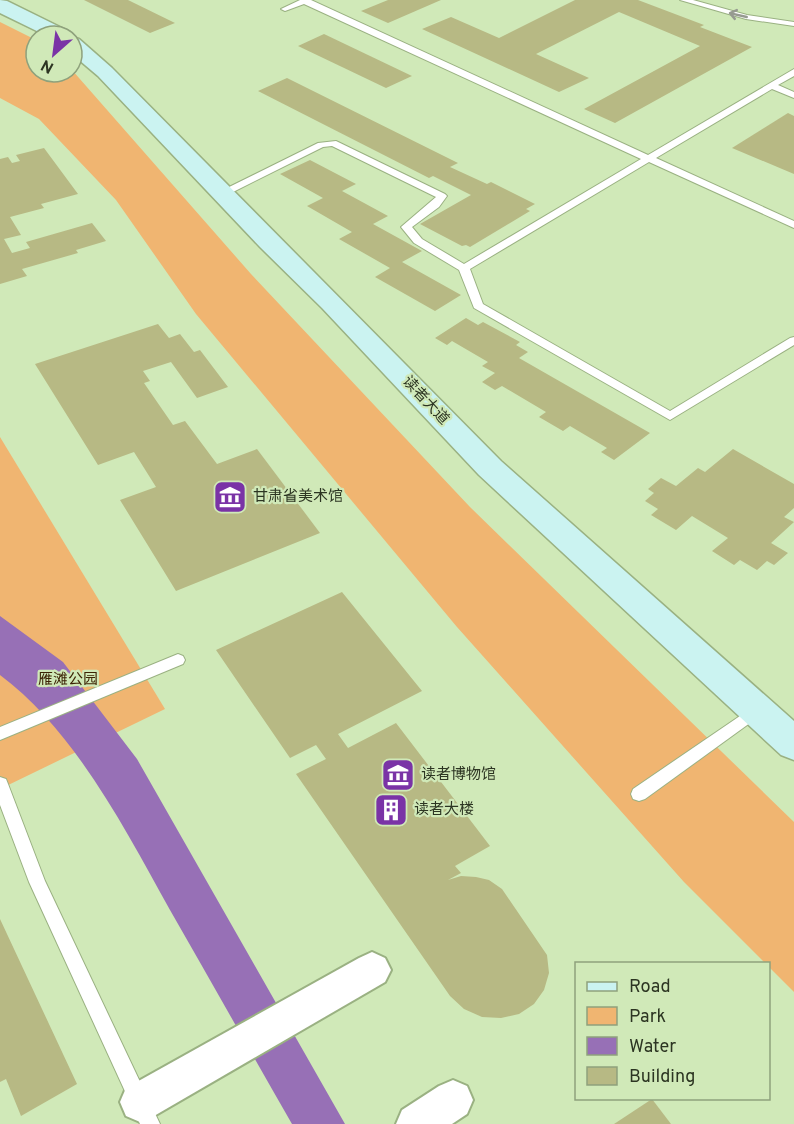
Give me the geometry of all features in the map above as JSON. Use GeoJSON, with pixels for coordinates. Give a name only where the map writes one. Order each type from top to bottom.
{"type":"FeatureCollection","features":[{"type":"Feature","properties":{"kind":"main road"},"geometry":{"type":"LineString","coordinates":[[0,5],[39,24]]}},
{"type":"Feature","properties":{"kind":"main road","name":"读者大道"},"geometry":{"type":"LineString","coordinates":[[84,54],[105,72],[222,194],[332,302],[490,468],[794,744]]}},
{"type":"Feature","properties":{"kind":"street"},"geometry":{"type":"LineString","coordinates":[[145,1113],[181,1078],[358,978]]}},
{"type":"Feature","properties":{"kind":"lane"},"geometry":{"type":"LineString","coordinates":[[684,0],[746,17],[794,24]]}},
{"type":"Feature","properties":{"kind":"lane"},"geometry":{"type":"LineString","coordinates":[[285,9],[306,1],[794,225]]}},
{"type":"Feature","properties":{"kind":"lane"},"geometry":{"type":"LineString","coordinates":[[464,268],[794,72]]}},
{"type":"Feature","properties":{"kind":"lane"},"geometry":{"type":"LineString","coordinates":[[771,86],[794,94]]}},
{"type":"Feature","properties":{"kind":"lane"},"geometry":{"type":"LineString","coordinates":[[222,194],[321,145],[333,143],[442,196],[439,202],[406,226],[418,241],[464,268],[478,306],[670,416],[794,340]]}},
{"type":"Feature","properties":{"kind":"lane"},"geometry":{"type":"LineString","coordinates":[[0,734],[178,660]]}},
{"type":"Feature","properties":{"kind":"lane"},"geometry":{"type":"LineString","coordinates":[[639,794],[756,711]]}},
{"type":"Feature","properties":{"kind":"lane"},"geometry":{"type":"LineString","coordinates":[[0,784],[37,882],[145,1113]]}},
{"type":"Feature","properties":{"kind":"green space"},"geometry":{"type":"Polygon","coordinates":[[[0,22],[24,34],[24,84],[84,84],[251,274],[470,507],[794,822],[794,992],[770,968],[770,962],[764,962],[684,882],[457,627],[196,314],[116,200],[39,119],[0,98],[0,22]]]}},
{"type":"Feature","properties":{"kind":"green space","name":"雁滩公园"},"geometry":{"type":"Polygon","coordinates":[[[0,437],[165,709],[0,789],[0,437]]]}},
{"type":"Feature","properties":{"kind":"water"},"geometry":{"type":"Polygon","coordinates":[[[0,616],[63,662],[137,759],[345,1124],[292,1124],[135,847],[96,783],[52,724],[0,675],[0,616]]]}},
{"type":"Feature","properties":{"kind":"building"},"geometry":{"type":"Polygon","coordinates":[[[84,0],[128,0],[175,23],[150,33],[84,0]]]}},
{"type":"Feature","properties":{"kind":"building"},"geometry":{"type":"Polygon","coordinates":[[[388,0],[441,0],[388,23],[361,11],[388,0]]]}},
{"type":"Feature","properties":{"kind":"building"},"geometry":{"type":"Polygon","coordinates":[[[575,0],[638,0],[704,25],[700,27],[752,47],[615,123],[584,109],[700,46],[619,12],[536,54],[589,78],[559,92],[422,29],[451,17],[499,38],[575,0]]]}},
{"type":"Feature","properties":{"kind":"building"},"geometry":{"type":"Polygon","coordinates":[[[324,34],[412,76],[386,88],[298,46],[324,34]]]}},
{"type":"Feature","properties":{"kind":"building"},"geometry":{"type":"Polygon","coordinates":[[[287,78],[458,163],[450,167],[487,184],[491,182],[535,204],[526,209],[530,211],[470,247],[462,246],[420,224],[471,195],[433,176],[429,178],[258,91],[287,78]]]}},
{"type":"Feature","properties":{"kind":"building"},"geometry":{"type":"Polygon","coordinates":[[[788,113],[794,116],[794,174],[732,148],[788,113]]]}},
{"type":"Feature","properties":{"kind":"building"},"geometry":{"type":"Polygon","coordinates":[[[44,148],[78,194],[41,204],[44,208],[10,217],[21,235],[4,239],[12,253],[30,248],[26,242],[92,223],[106,241],[76,250],[78,253],[22,269],[27,276],[0,284],[0,159],[8,157],[12,163],[20,161],[16,155],[44,148]]]}},
{"type":"Feature","properties":{"kind":"building"},"geometry":{"type":"Polygon","coordinates":[[[310,160],[356,184],[342,191],[388,216],[373,224],[422,251],[402,262],[461,295],[435,311],[375,277],[390,268],[339,239],[352,232],[307,206],[323,198],[280,174],[310,160]]]}},
{"type":"Feature","properties":{"kind":"building"},"geometry":{"type":"Polygon","coordinates":[[[466,318],[478,325],[483,322],[520,342],[516,345],[528,352],[519,358],[650,433],[614,460],[601,452],[607,448],[570,426],[563,431],[539,417],[546,412],[502,386],[495,390],[482,382],[495,373],[482,366],[488,362],[452,341],[447,345],[435,338],[466,318]]]}},
{"type":"Feature","properties":{"kind":"building"},"geometry":{"type":"Polygon","coordinates":[[[158,324],[169,338],[180,334],[194,352],[200,350],[228,387],[197,398],[171,362],[143,371],[150,381],[144,383],[173,425],[185,421],[217,464],[257,449],[320,533],[176,591],[120,500],[156,487],[134,452],[98,465],[35,364],[158,324]]]}},
{"type":"Feature","properties":{"kind":"building"},"geometry":{"type":"Polygon","coordinates":[[[733,449],[794,484],[794,508],[784,517],[794,522],[771,543],[788,553],[774,565],[767,561],[757,570],[740,560],[734,565],[712,551],[728,538],[692,516],[676,530],[651,515],[658,509],[645,501],[654,493],[648,489],[661,478],[676,486],[698,468],[705,472],[733,449]]]}},
{"type":"Feature","properties":{"kind":"building","name":"读者大楼"},"geometry":{"type":"Polygon","coordinates":[[[342,592],[422,691],[338,734],[348,748],[396,723],[490,846],[455,866],[461,873],[448,880],[461,876],[476,877],[489,880],[502,889],[547,955],[549,973],[544,990],[534,1004],[519,1014],[501,1018],[482,1017],[464,1009],[450,996],[296,774],[326,759],[316,745],[290,758],[216,650],[342,592]]]}},
{"type":"Feature","properties":{"kind":"building"},"geometry":{"type":"Polygon","coordinates":[[[0,919],[77,1084],[21,1116],[6,1079],[0,1082],[0,919]]]}},
{"type":"Feature","properties":{"kind":"building"},"geometry":{"type":"Polygon","coordinates":[[[653,1100],[671,1124],[614,1124],[653,1100]]]}},
{"type":"Feature","properties":{"kind":"place","name":"甘肃省美术馆"},"geometry":{"type":"Point","coordinates":[230,497]}},
{"type":"Feature","properties":{"kind":"place","name":"读者博物馆"},"geometry":{"type":"Point","coordinates":[398,775]}},
{"type":"Feature","properties":{"kind":"place","name":"读者大楼"},"geometry":{"type":"Point","coordinates":[391,810]}}]}
